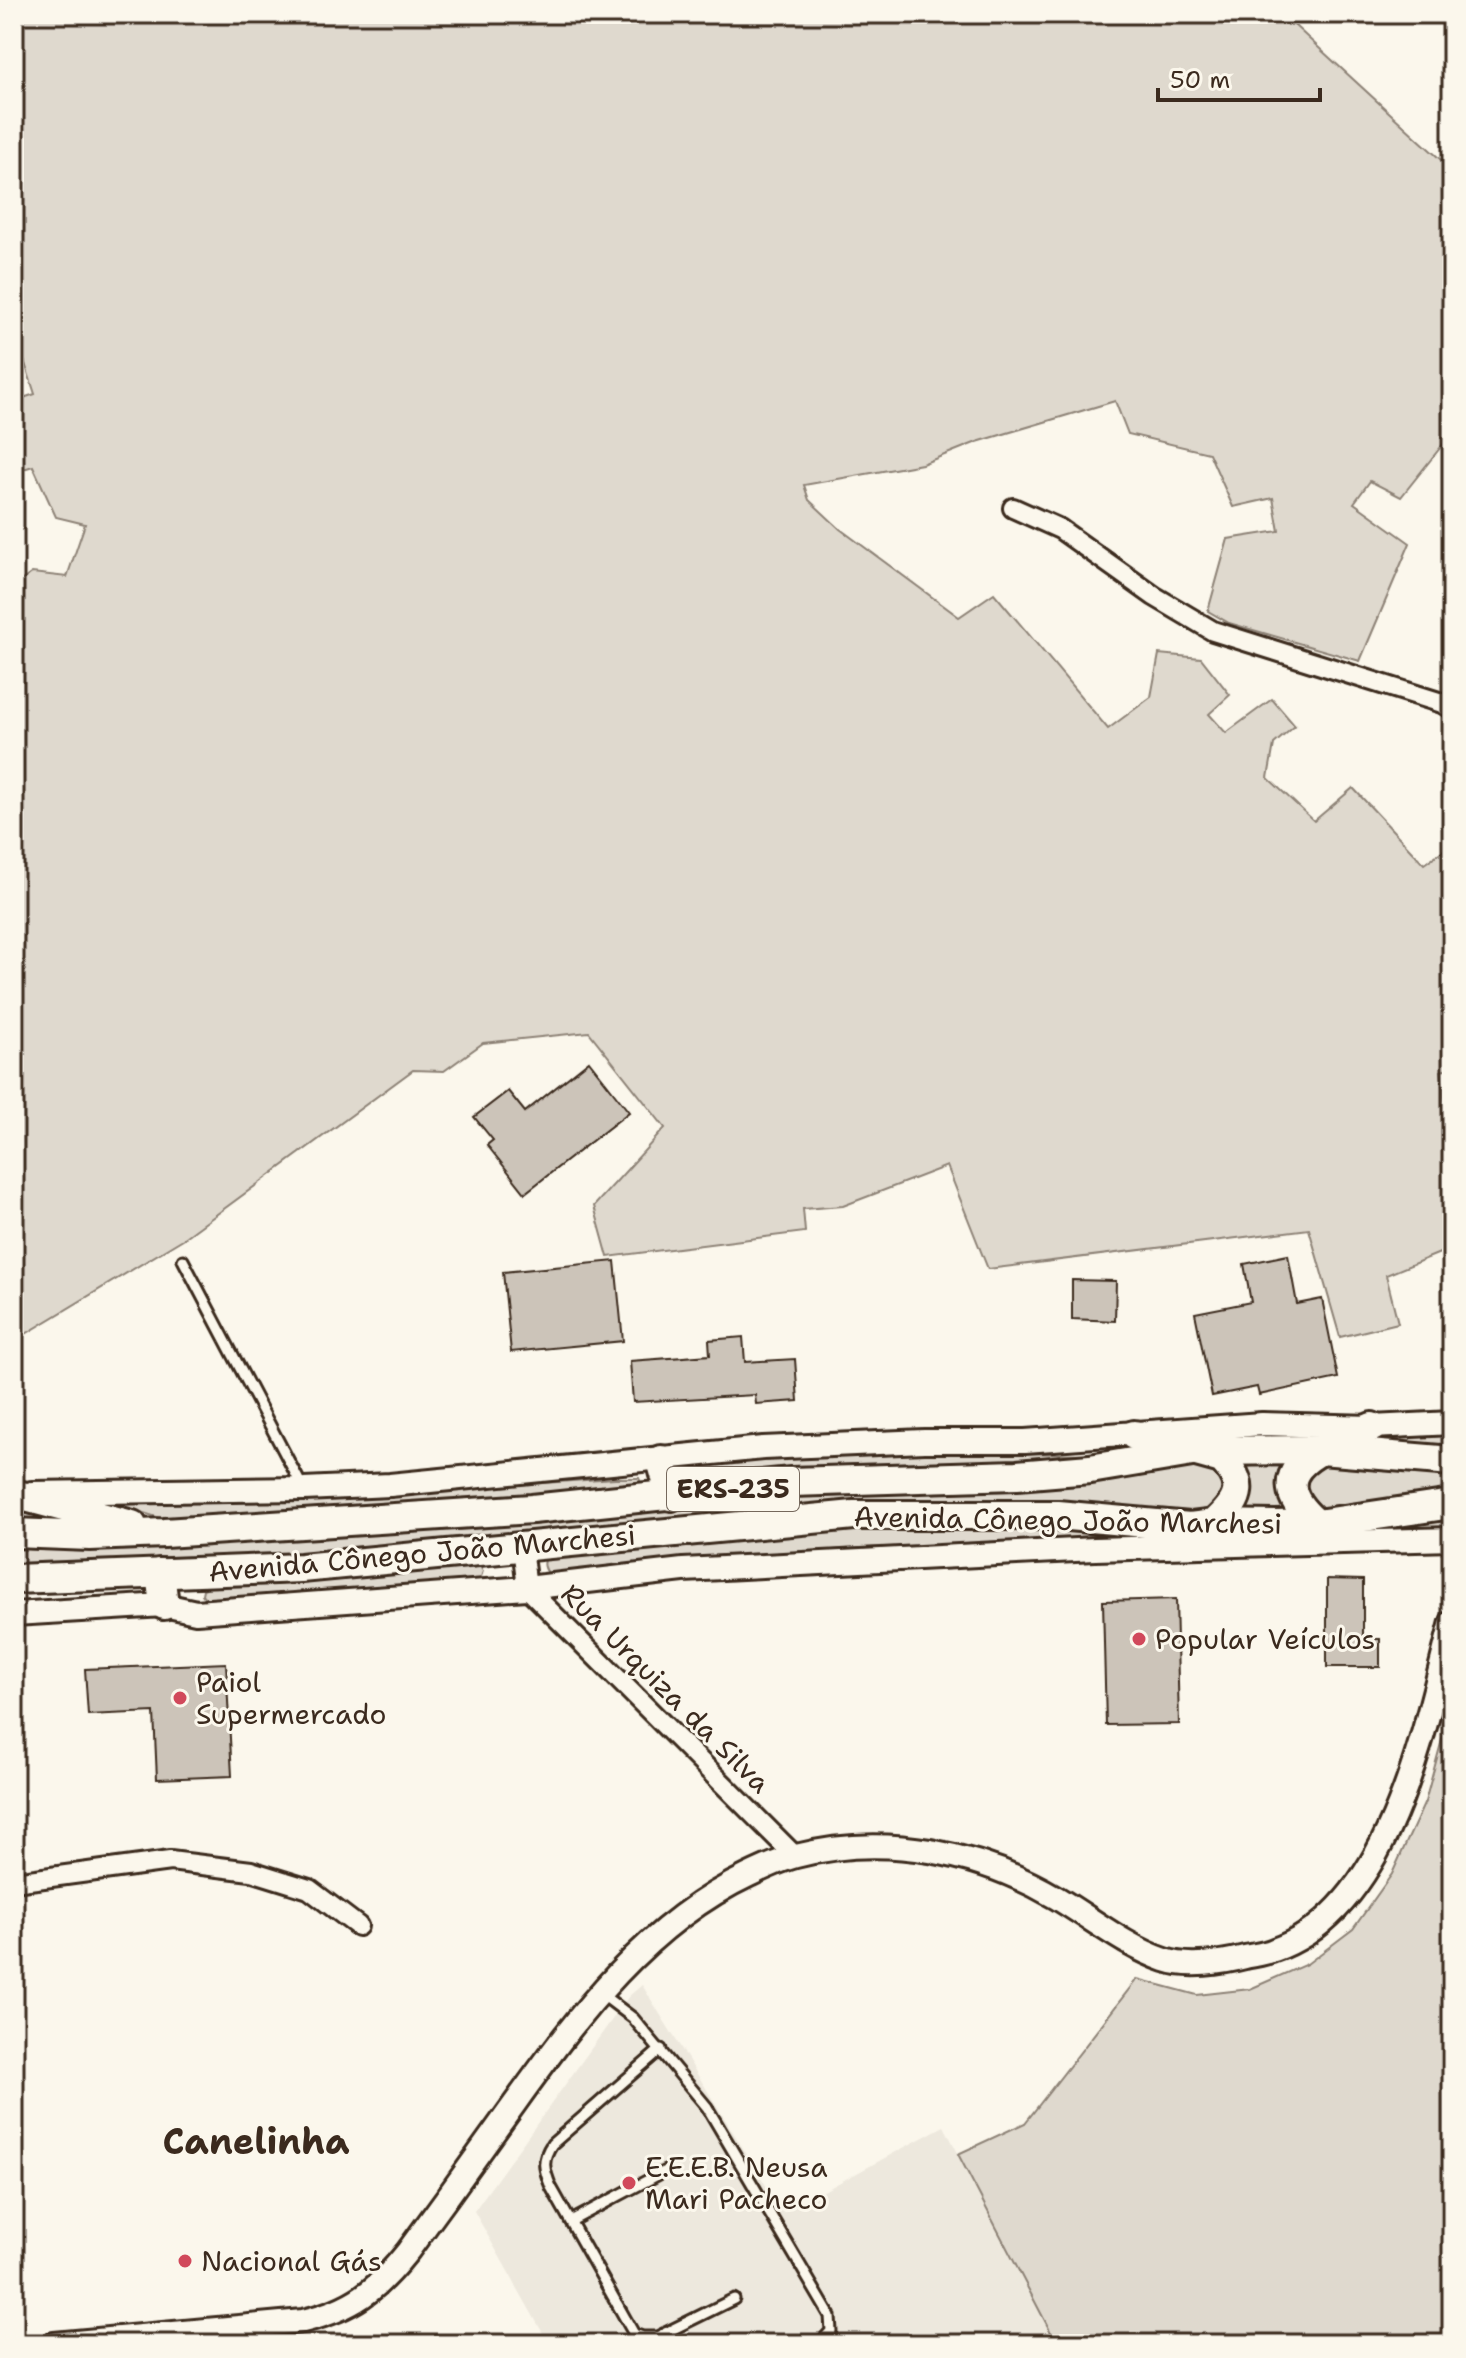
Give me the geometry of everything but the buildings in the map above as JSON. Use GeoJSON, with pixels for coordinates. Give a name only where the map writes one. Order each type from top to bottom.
{"type":"FeatureCollection","features":[{"type":"Feature","properties":{"kind":"main road"},"geometry":{"type":"LineString","coordinates":[[1317,1524],[1299,1509],[1292,1494],[1291,1481],[1305,1459],[1372,1427]]}},
{"type":"Feature","properties":{"kind":"main road"},"geometry":{"type":"LineString","coordinates":[[1134,1435],[1222,1459],[1231,1468],[1238,1496],[1232,1507],[1214,1524]]}},
{"type":"Feature","properties":{"kind":"main road","name":"Avenida Cônego João Marchesi"},"geometry":{"type":"LineString","coordinates":[[14,1533],[90,1536],[164,1533],[532,1509],[791,1482],[1017,1475],[1090,1469],[1198,1451],[1321,1450],[1452,1461]]}},
{"type":"Feature","properties":{"kind":"main road"},"geometry":{"type":"LineString","coordinates":[[661,1460],[671,1496]]}},
{"type":"Feature","properties":{"kind":"main road"},"geometry":{"type":"LineString","coordinates":[[14,1493],[164,1533]]}},
{"type":"Feature","properties":{"kind":"main road","name":"Avenida Cônego João Marchesi"},"geometry":{"type":"LineString","coordinates":[[14,1579],[301,1568],[854,1515],[1057,1515],[1190,1527],[1214,1524],[1317,1524],[1452,1504]]}},
{"type":"Feature","properties":{"kind":"main road"},"geometry":{"type":"LineString","coordinates":[[160,1573],[164,1605]]}},
{"type":"Feature","properties":{"kind":"street"},"geometry":{"type":"LineString","coordinates":[[1013,508],[1060,529],[1154,596],[1213,631],[1442,703],[1452,709]]}},
{"type":"Feature","properties":{"kind":"street"},"geometry":{"type":"LineString","coordinates":[[14,1493],[390,1485],[763,1448],[924,1441],[1025,1441],[1262,1424],[1372,1427],[1452,1423]]}},
{"type":"Feature","properties":{"kind":"street","name":"Avenida Cônego João Marchesi"},"geometry":{"type":"LineString","coordinates":[[14,1614],[164,1605],[196,1612],[527,1588],[683,1570],[938,1556],[1452,1539]]}},
{"type":"Feature","properties":{"kind":"street","name":"Rua Urquiza da Silva"},"geometry":{"type":"LineString","coordinates":[[522,1547],[527,1588],[795,1856]]}},
{"type":"Feature","properties":{"kind":"street"},"geometry":{"type":"LineString","coordinates":[[54,2344],[160,2339],[303,2321],[345,2309],[370,2291],[408,2251],[563,2036],[599,1993],[667,1927],[707,1898],[795,1856],[848,1848],[908,1848],[979,1862],[1014,1877],[1167,1961],[1201,1963],[1235,1960],[1276,1950],[1314,1928],[1351,1893],[1387,1836],[1414,1769],[1452,1622]]}},
{"type":"Feature","properties":{"kind":"street"},"geometry":{"type":"LineString","coordinates":[[14,1882],[170,1861],[237,1869],[309,1889],[358,1926]]}},
{"type":"Feature","properties":{"kind":"lane"},"geometry":{"type":"LineString","coordinates":[[183,1260],[304,1489]]}},
{"type":"Feature","properties":{"kind":"lane"},"geometry":{"type":"LineString","coordinates":[[599,1993],[633,2018],[707,2107],[830,2316],[831,2331],[819,2344]]}},
{"type":"Feature","properties":{"kind":"lane"},"geometry":{"type":"LineString","coordinates":[[661,2049],[562,2135],[545,2154],[544,2168],[634,2334],[657,2337],[734,2299]]}},
{"type":"Feature","properties":{"kind":"lane"},"geometry":{"type":"LineString","coordinates":[[571,2221],[665,2171]]}},
{"type":"Feature","properties":{"kind":"shaded area"},"geometry":{"type":"Polygon","coordinates":[[[14,14],[1282,14],[1452,170],[1452,433],[1401,497],[1370,481],[1354,503],[1410,543],[1360,661],[1229,623],[1208,611],[1228,539],[1279,531],[1273,498],[1233,507],[1209,453],[1128,434],[1115,401],[977,442],[922,464],[804,485],[809,500],[840,529],[959,617],[994,593],[1108,729],[1151,697],[1159,654],[1201,658],[1230,695],[1209,714],[1226,733],[1272,699],[1295,726],[1274,744],[1268,778],[1314,821],[1353,788],[1424,864],[1452,844],[1452,1068],[1441,1071],[1452,1163],[1452,1248],[1386,1275],[1398,1323],[1340,1337],[1309,1229],[988,1269],[947,1166],[843,1206],[803,1209],[805,1232],[608,1257],[594,1206],[665,1128],[589,1032],[483,1043],[444,1071],[413,1070],[183,1239],[14,1341],[14,586],[32,573],[67,577],[85,524],[56,517],[33,466],[14,472],[14,401],[35,394],[22,354],[14,356],[14,14]]]}},
{"type":"Feature","properties":{"kind":"shaded area"},"geometry":{"type":"Polygon","coordinates":[[[1452,1432],[1452,1452],[1391,1444],[1397,1434],[1452,1432]]]}},
{"type":"Feature","properties":{"kind":"shaded area"},"geometry":{"type":"Polygon","coordinates":[[[922,1452],[1092,1454],[1091,1460],[679,1486],[677,1467],[759,1459],[922,1452]]]}},
{"type":"Feature","properties":{"kind":"shaded area"},"geometry":{"type":"Polygon","coordinates":[[[1285,1462],[1282,1498],[1286,1513],[1247,1515],[1251,1487],[1245,1467],[1285,1462]]]}},
{"type":"Feature","properties":{"kind":"shaded area"},"geometry":{"type":"Polygon","coordinates":[[[1331,1462],[1452,1471],[1452,1491],[1333,1511],[1319,1508],[1303,1498],[1305,1473],[1331,1462]]]}},
{"type":"Feature","properties":{"kind":"shaded area"},"geometry":{"type":"Polygon","coordinates":[[[1192,1465],[1213,1473],[1221,1480],[1225,1492],[1206,1514],[1067,1507],[480,1544],[14,1567],[14,1548],[157,1544],[794,1489],[1192,1465]]]}},
{"type":"Feature","properties":{"kind":"shaded area"},"geometry":{"type":"Polygon","coordinates":[[[639,1478],[643,1488],[306,1513],[160,1518],[114,1504],[355,1496],[639,1478]]]}},
{"type":"Feature","properties":{"kind":"shaded area"},"geometry":{"type":"Polygon","coordinates":[[[14,1507],[91,1521],[14,1526],[14,1507]]]}},
{"type":"Feature","properties":{"kind":"shaded area"},"geometry":{"type":"Polygon","coordinates":[[[1444,1518],[1447,1522],[1445,1531],[1342,1534],[1444,1518]]]}},
{"type":"Feature","properties":{"kind":"shaded area"},"geometry":{"type":"Polygon","coordinates":[[[1061,1526],[1166,1535],[1043,1543],[859,1548],[550,1575],[544,1564],[546,1556],[806,1531],[1061,1526]]]}},
{"type":"Feature","properties":{"kind":"shaded area"},"geometry":{"type":"Polygon","coordinates":[[[472,1565],[483,1571],[480,1580],[474,1582],[207,1601],[202,1594],[203,1589],[211,1586],[346,1579],[472,1565]]]}},
{"type":"Feature","properties":{"kind":"shaded area"},"geometry":{"type":"Polygon","coordinates":[[[1452,1703],[1452,2344],[1057,2344],[958,2154],[1025,2123],[1137,1979],[1197,1995],[1250,1989],[1307,1964],[1353,1929],[1392,1874],[1425,1802],[1452,1703]]]}},
{"type":"Feature","properties":{"kind":"shaded area","name":"E.E.E.B. Neusa Mari Pacheco"},"geometry":{"type":"Polygon","coordinates":[[[642,1985],[783,2213],[944,2126],[1057,2344],[549,2344],[474,2211],[629,1996],[642,1985]]]}},
{"type":"Feature","properties":{"kind":"place","name":"Popular Veículos"},"geometry":{"type":"Point","coordinates":[1139,1639]}},
{"type":"Feature","properties":{"kind":"place","name":"Paiol Supermercado"},"geometry":{"type":"Point","coordinates":[180,1698]}},
{"type":"Feature","properties":{"kind":"place","name":"E.E.E.B. Neusa Mari Pacheco"},"geometry":{"type":"Point","coordinates":[629,2183]}},
{"type":"Feature","properties":{"kind":"place","name":"Nacional Gás"},"geometry":{"type":"Point","coordinates":[185,2261]}},
{"type":"Feature","properties":{"kind":"district","name":"Canelinha"},"geometry":{"type":"Point","coordinates":[256,2141]}}]}
